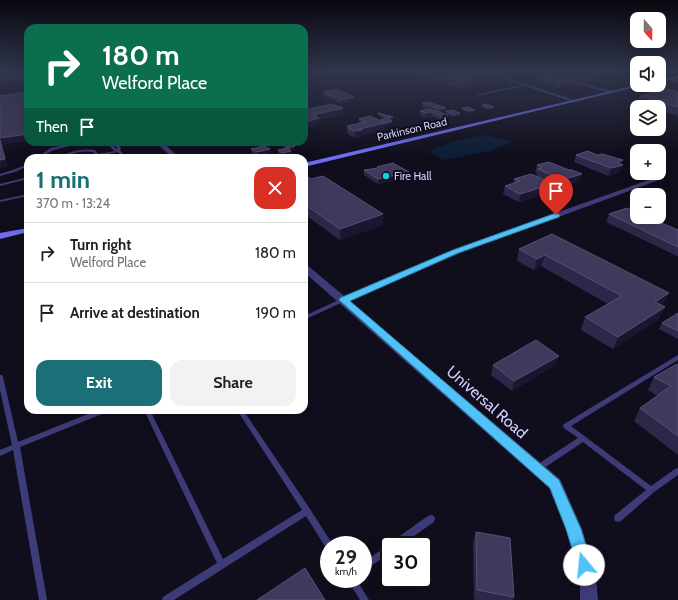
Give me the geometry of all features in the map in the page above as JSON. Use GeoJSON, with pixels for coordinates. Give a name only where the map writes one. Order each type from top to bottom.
{"type":"FeatureCollection","features":[{"type":"Feature","properties":{"kind":"main road","name":"Parkinson Road"},"geometry":{"type":"LineString","coordinates":[[308,164],[582,99]]}},
{"type":"Feature","properties":{"kind":"main road"},"geometry":{"type":"LineString","coordinates":[[0,236],[24,231]]}},
{"type":"Feature","properties":{"kind":"street"},"geometry":{"type":"LineString","coordinates":[[163,146],[172,154]]}},
{"type":"Feature","properties":{"kind":"street"},"geometry":{"type":"LineString","coordinates":[[343,300],[456,252],[654,180]]}},
{"type":"Feature","properties":{"kind":"street","name":"Universal Road"},"geometry":{"type":"LineString","coordinates":[[308,270],[555,484],[574,529],[588,577],[589,600]]}},
{"type":"Feature","properties":{"kind":"lane"},"geometry":{"type":"LineString","coordinates":[[568,99],[574,101]]}},
{"type":"Feature","properties":{"kind":"lane"},"geometry":{"type":"LineString","coordinates":[[44,154],[52,149],[67,146]]}},
{"type":"Feature","properties":{"kind":"lane"},"geometry":{"type":"LineString","coordinates":[[112,146],[121,154]]}},
{"type":"Feature","properties":{"kind":"lane"},"geometry":{"type":"LineString","coordinates":[[68,154],[88,150],[94,151],[96,154]]}},
{"type":"Feature","properties":{"kind":"lane"},"geometry":{"type":"LineString","coordinates":[[101,154],[118,150]]}},
{"type":"Feature","properties":{"kind":"lane"},"geometry":{"type":"LineString","coordinates":[[0,175],[24,167]]}},
{"type":"Feature","properties":{"kind":"lane"},"geometry":{"type":"LineString","coordinates":[[0,185],[24,179]]}},
{"type":"Feature","properties":{"kind":"lane"},"geometry":{"type":"LineString","coordinates":[[0,201],[24,196]]}},
{"type":"Feature","properties":{"kind":"lane"},"geometry":{"type":"LineString","coordinates":[[308,316],[343,300]]}},
{"type":"Feature","properties":{"kind":"lane"},"geometry":{"type":"LineString","coordinates":[[651,490],[566,426],[678,357]]}},
{"type":"Feature","properties":{"kind":"lane"},"geometry":{"type":"LineString","coordinates":[[0,376],[16,446],[43,600]]}},
{"type":"Feature","properties":{"kind":"lane"},"geometry":{"type":"LineString","coordinates":[[0,452],[95,414]]}},
{"type":"Feature","properties":{"kind":"lane"},"geometry":{"type":"LineString","coordinates":[[149,414],[222,565]]}},
{"type":"Feature","properties":{"kind":"lane"},"geometry":{"type":"LineString","coordinates":[[243,414],[323,536]]}},
{"type":"Feature","properties":{"kind":"lane"},"geometry":{"type":"LineString","coordinates":[[536,468],[582,439]]}},
{"type":"Feature","properties":{"kind":"lane"},"geometry":{"type":"LineString","coordinates":[[618,518],[651,490],[678,471]]}},
{"type":"Feature","properties":{"kind":"lane"},"geometry":{"type":"LineString","coordinates":[[166,600],[307,511]]}},
{"type":"Feature","properties":{"kind":"lane"},"geometry":{"type":"LineString","coordinates":[[406,536],[430,519]]}},
{"type":"Feature","properties":{"kind":"lane"},"geometry":{"type":"LineString","coordinates":[[357,588],[365,600]]}},
{"type":"Feature","properties":{"kind":"water"},"geometry":{"type":"Polygon","coordinates":[[[485,135],[513,142],[489,151],[444,160],[429,152],[449,143],[485,135]]]}},
{"type":"Feature","properties":{"kind":"building"},"geometry":{"type":"Polygon","coordinates":[[[0,99],[24,99],[24,135],[0,138],[0,99]]]}},
{"type":"Feature","properties":{"kind":"building"},"geometry":{"type":"Polygon","coordinates":[[[650,99],[678,99],[678,107],[666,104],[666,100],[650,99]]]}},
{"type":"Feature","properties":{"kind":"building"},"geometry":{"type":"Polygon","coordinates":[[[428,102],[446,108],[440,109],[422,103],[428,102]]]}},
{"type":"Feature","properties":{"kind":"building"},"geometry":{"type":"Polygon","coordinates":[[[332,104],[343,108],[313,115],[319,118],[308,121],[308,109],[332,104]]]}},
{"type":"Feature","properties":{"kind":"building"},"geometry":{"type":"Polygon","coordinates":[[[487,104],[494,107],[489,108],[482,105],[487,104]]]}},
{"type":"Feature","properties":{"kind":"building"},"geometry":{"type":"Polygon","coordinates":[[[467,107],[475,110],[469,111],[462,108],[467,107]]]}},
{"type":"Feature","properties":{"kind":"building"},"geometry":{"type":"Polygon","coordinates":[[[427,109],[440,112],[448,116],[442,117],[432,112],[426,113],[420,111],[427,109]]]}},
{"type":"Feature","properties":{"kind":"building"},"geometry":{"type":"Polygon","coordinates":[[[452,110],[460,113],[454,115],[446,111],[452,110]]]}},
{"type":"Feature","properties":{"kind":"building"},"geometry":{"type":"Polygon","coordinates":[[[378,113],[393,117],[388,118],[392,121],[386,123],[380,120],[387,118],[378,113]]]}},
{"type":"Feature","properties":{"kind":"building"},"geometry":{"type":"Polygon","coordinates":[[[370,116],[385,123],[355,131],[349,129],[351,128],[347,126],[366,122],[359,119],[370,116]]]}},
{"type":"Feature","properties":{"kind":"building"},"geometry":{"type":"Polygon","coordinates":[[[0,140],[5,159],[0,160],[0,140]]]}},
{"type":"Feature","properties":{"kind":"building"},"geometry":{"type":"Polygon","coordinates":[[[264,146],[270,149],[257,152],[251,149],[264,146]]]}},
{"type":"Feature","properties":{"kind":"building"},"geometry":{"type":"Polygon","coordinates":[[[288,148],[291,151],[282,153],[278,150],[288,148]]]}},
{"type":"Feature","properties":{"kind":"building"},"geometry":{"type":"Polygon","coordinates":[[[588,151],[597,155],[602,154],[623,160],[617,162],[623,165],[611,168],[576,155],[588,151]]]}},
{"type":"Feature","properties":{"kind":"building"},"geometry":{"type":"Polygon","coordinates":[[[549,162],[582,174],[562,180],[538,169],[542,168],[537,165],[549,162]]]}},
{"type":"Feature","properties":{"kind":"building"},"geometry":{"type":"Polygon","coordinates":[[[393,163],[409,172],[378,179],[364,170],[378,168],[377,167],[393,163]]]}},
{"type":"Feature","properties":{"kind":"building"},"geometry":{"type":"Polygon","coordinates":[[[531,174],[553,184],[520,194],[505,186],[520,181],[514,179],[531,174]]]}},
{"type":"Feature","properties":{"kind":"building"},"geometry":{"type":"Polygon","coordinates":[[[323,176],[383,214],[340,229],[308,207],[308,177],[311,179],[323,176]]]}},
{"type":"Feature","properties":{"kind":"building"},"geometry":{"type":"Polygon","coordinates":[[[627,208],[630,209],[630,224],[664,224],[678,230],[678,247],[609,214],[627,208]]]}},
{"type":"Feature","properties":{"kind":"building"},"geometry":{"type":"Polygon","coordinates":[[[552,234],[669,293],[655,302],[665,307],[618,337],[585,317],[622,296],[545,255],[537,259],[519,249],[552,234]]]}},
{"type":"Feature","properties":{"kind":"building"},"geometry":{"type":"Polygon","coordinates":[[[678,313],[678,331],[662,323],[678,313]]]}},
{"type":"Feature","properties":{"kind":"building"},"geometry":{"type":"Polygon","coordinates":[[[536,340],[559,356],[514,381],[493,365],[536,340]]]}},
{"type":"Feature","properties":{"kind":"building"},"geometry":{"type":"Polygon","coordinates":[[[677,364],[678,436],[640,408],[671,386],[654,377],[677,364]]]}},
{"type":"Feature","properties":{"kind":"building"},"geometry":{"type":"Polygon","coordinates":[[[476,532],[510,538],[514,597],[477,590],[476,532]]]}},
{"type":"Feature","properties":{"kind":"building"},"geometry":{"type":"Polygon","coordinates":[[[305,568],[325,600],[257,600],[305,568]]]}},
{"type":"Feature","properties":{"kind":"place","name":"Fire Hall"},"geometry":{"type":"Point","coordinates":[386,176]}},
{"type":"Feature","properties":{"kind":"route"},"geometry":{"type":"LineString","coordinates":[[556,215],[456,252],[343,300],[555,484],[574,529],[584,565]]}}]}
